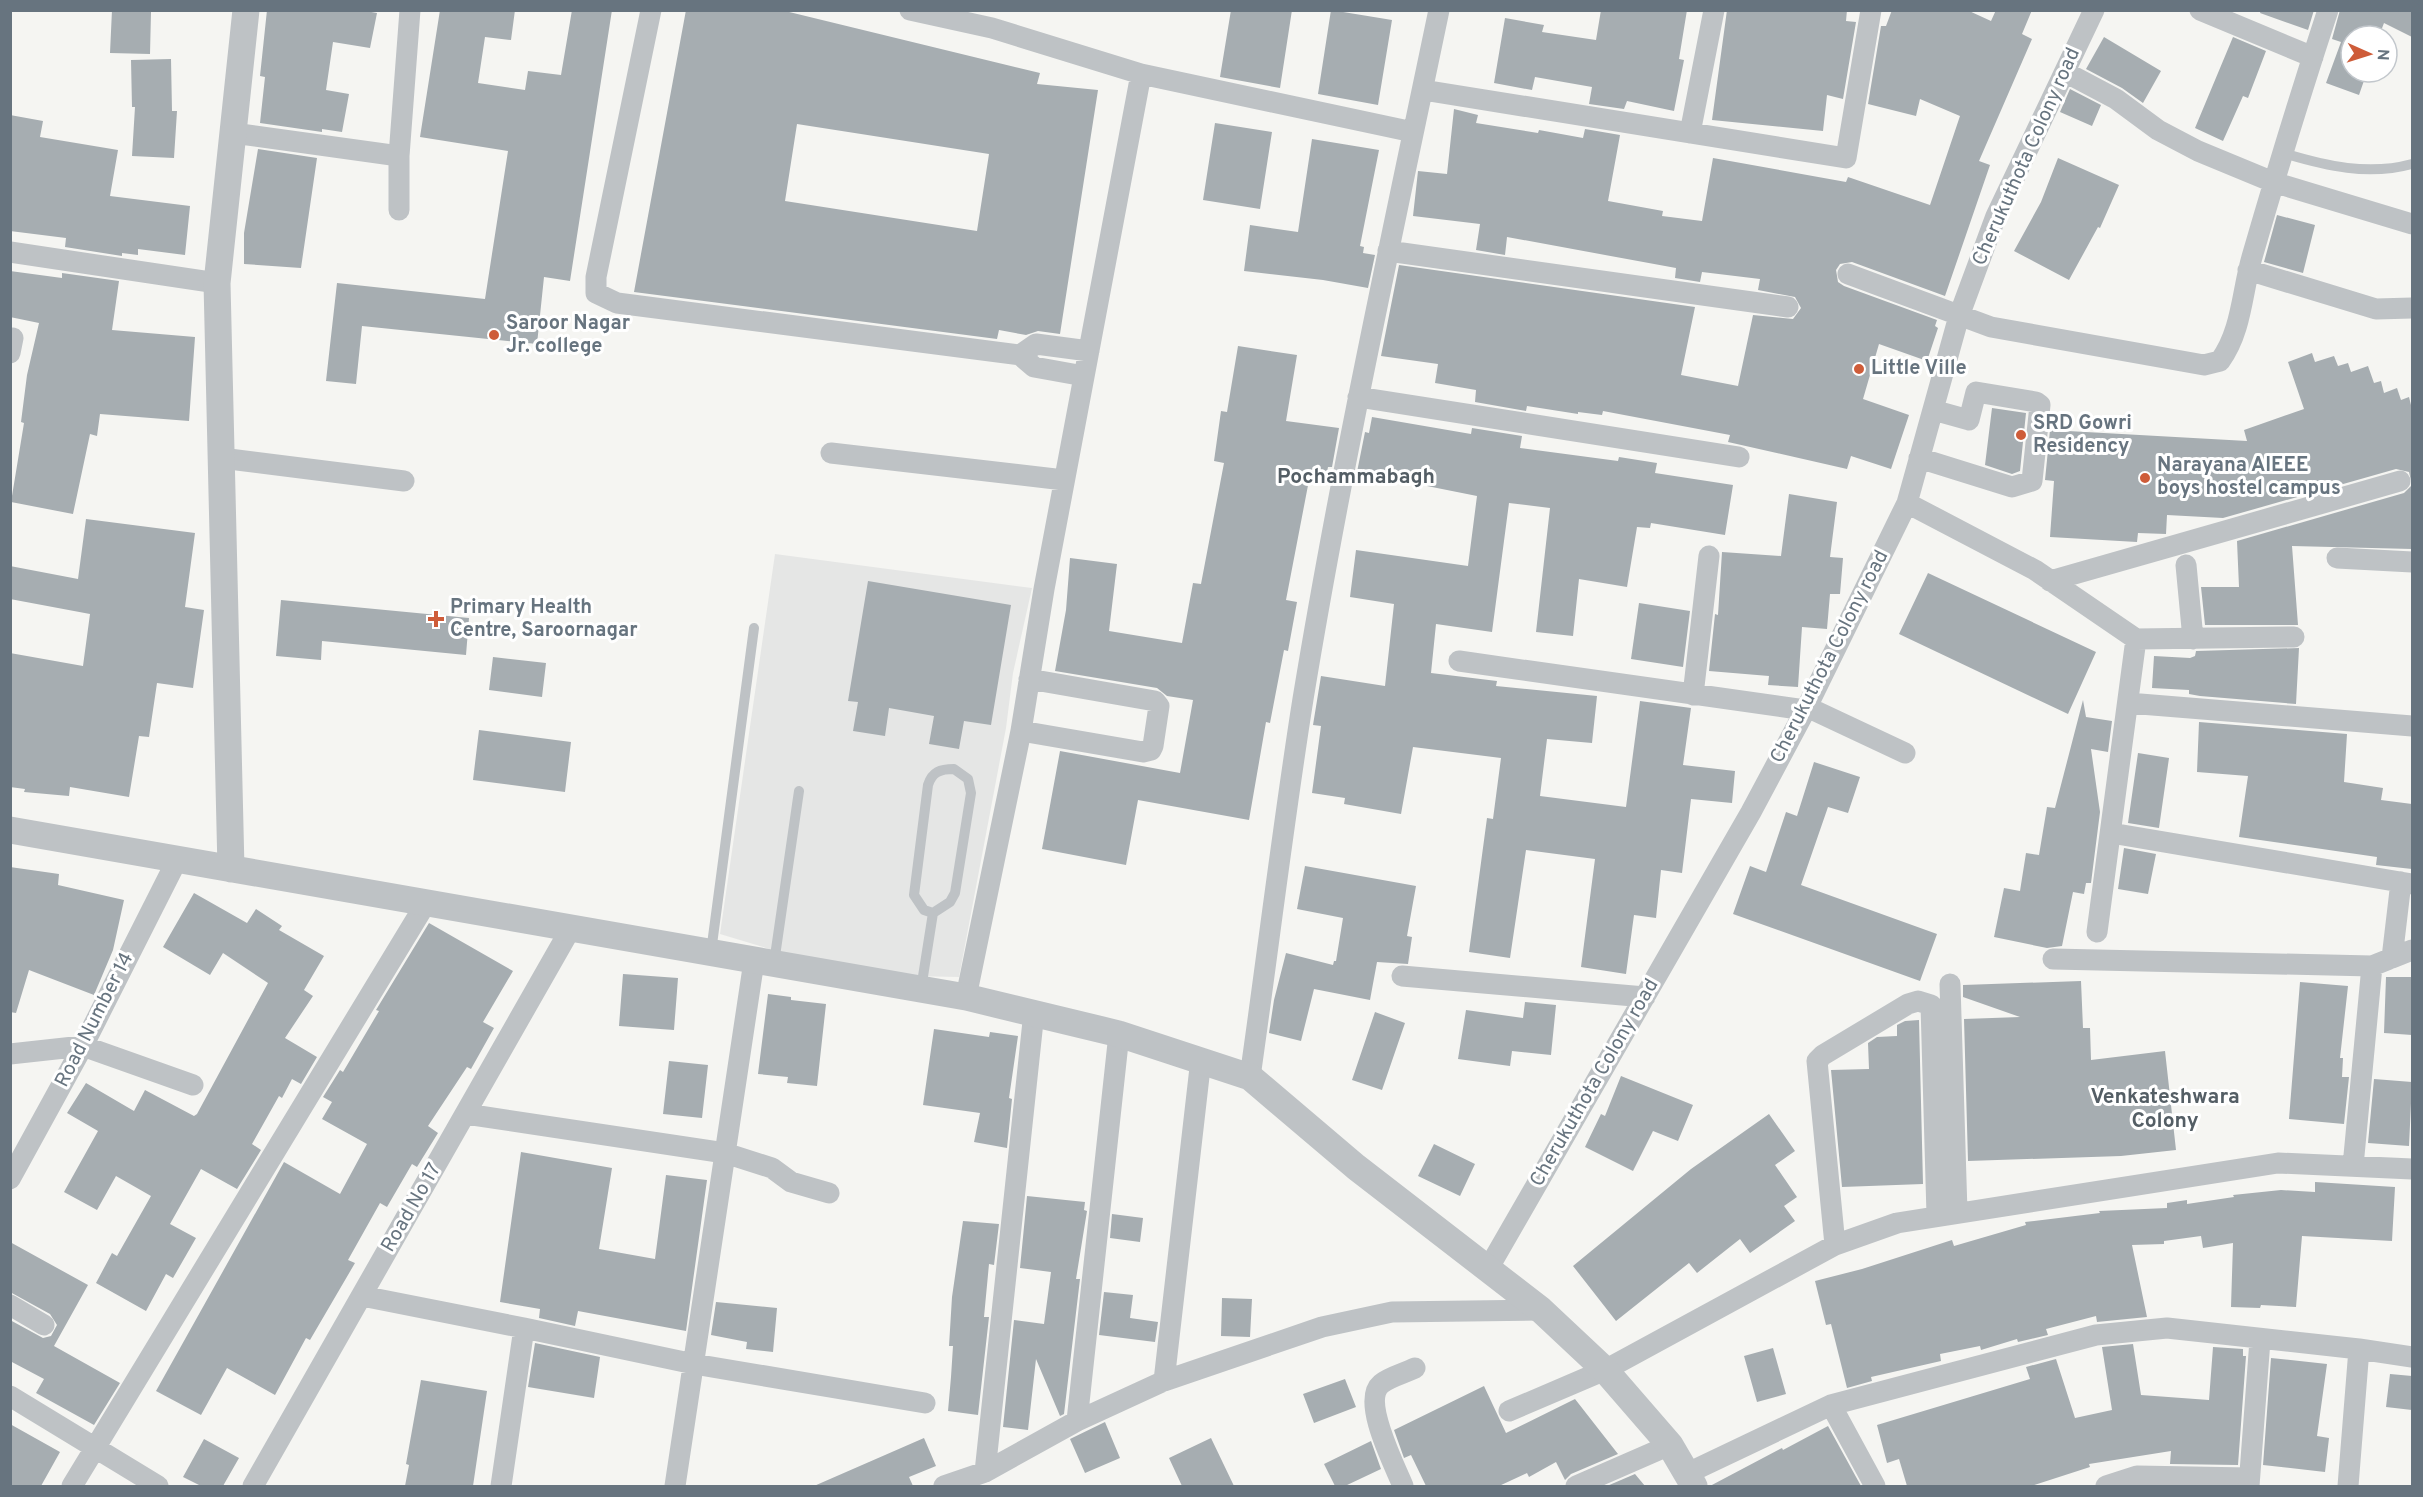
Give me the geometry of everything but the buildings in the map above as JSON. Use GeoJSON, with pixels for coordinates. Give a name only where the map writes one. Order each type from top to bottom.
{"type":"FeatureCollection","features":[{"type":"Feature","properties":{"kind":"street"},"geometry":{"type":"LineString","coordinates":[[231,869],[217,282],[246,10]]}},
{"type":"Feature","properties":{"kind":"street"},"geometry":{"type":"LineString","coordinates":[[399,210],[399,156],[410,10]]}},
{"type":"Feature","properties":{"kind":"street"},"geometry":{"type":"LineString","coordinates":[[651,10],[596,278],[596,293],[617,303],[1020,355],[1034,367],[1084,376]]}},
{"type":"Feature","properties":{"kind":"street"},"geometry":{"type":"LineString","coordinates":[[910,10],[993,19],[1141,74],[1413,132]]}},
{"type":"Feature","properties":{"kind":"street"},"geometry":{"type":"LineString","coordinates":[[1250,1077],[1303,700],[1358,397],[1439,10]]}},
{"type":"Feature","properties":{"kind":"street"},"geometry":{"type":"LineString","coordinates":[[1690,133],[1714,10]]}},
{"type":"Feature","properties":{"kind":"street"},"geometry":{"type":"LineString","coordinates":[[1423,90],[1846,158],[1871,10]]}},
{"type":"Feature","properties":{"kind":"street","name":"Cherukuthota Colony road"},"geometry":{"type":"LineString","coordinates":[[1488,1269],[1751,812],[1806,708],[1907,503],[1959,316],[1996,216],[2094,10]]}},
{"type":"Feature","properties":{"kind":"street"},"geometry":{"type":"LineString","coordinates":[[2200,10],[2313,57]]}},
{"type":"Feature","properties":{"kind":"street"},"geometry":{"type":"LineString","coordinates":[[1848,274],[1991,327],[2204,365],[2220,361],[2232,344],[2248,270],[2273,182],[2328,10]]}},
{"type":"Feature","properties":{"kind":"street"},"geometry":{"type":"LineString","coordinates":[[2065,72],[2116,99],[2158,130],[2199,151],[2273,182],[2412,224]]}},
{"type":"Feature","properties":{"kind":"street"},"geometry":{"type":"LineString","coordinates":[[966,997],[1022,731],[1064,480],[1141,74]]}},
{"type":"Feature","properties":{"kind":"street"},"geometry":{"type":"LineString","coordinates":[[233,133],[399,156]]}},
{"type":"Feature","properties":{"kind":"street"},"geometry":{"type":"LineString","coordinates":[[1388,251],[1788,308]]}},
{"type":"Feature","properties":{"kind":"street"},"geometry":{"type":"LineString","coordinates":[[10,252],[217,282]]}},
{"type":"Feature","properties":{"kind":"street"},"geometry":{"type":"LineString","coordinates":[[2248,270],[2376,309],[2412,308]]}},
{"type":"Feature","properties":{"kind":"street"},"geometry":{"type":"LineString","coordinates":[[1020,355],[1036,344],[1089,351]]}},
{"type":"Feature","properties":{"kind":"street"},"geometry":{"type":"LineString","coordinates":[[1919,458],[2012,487],[2032,481],[2040,405],[2037,402],[1976,392],[1969,420],[1933,410]]}},
{"type":"Feature","properties":{"kind":"street"},"geometry":{"type":"LineString","coordinates":[[1358,397],[1739,457]]}},
{"type":"Feature","properties":{"kind":"street"},"geometry":{"type":"LineString","coordinates":[[831,453],[1064,480]]}},
{"type":"Feature","properties":{"kind":"street"},"geometry":{"type":"LineString","coordinates":[[221,458],[404,481]]}},
{"type":"Feature","properties":{"kind":"street"},"geometry":{"type":"LineString","coordinates":[[2050,581],[2400,481]]}},
{"type":"Feature","properties":{"kind":"street"},"geometry":{"type":"LineString","coordinates":[[1907,503],[2050,581],[2136,639],[2294,637]]}},
{"type":"Feature","properties":{"kind":"street"},"geometry":{"type":"LineString","coordinates":[[1693,695],[1709,556]]}},
{"type":"Feature","properties":{"kind":"street"},"geometry":{"type":"LineString","coordinates":[[2337,558],[2412,562]]}},
{"type":"Feature","properties":{"kind":"street"},"geometry":{"type":"LineString","coordinates":[[2186,565],[2193,639]]}},
{"type":"Feature","properties":{"kind":"street"},"geometry":{"type":"LineString","coordinates":[[2097,932],[2136,639]]}},
{"type":"Feature","properties":{"kind":"street"},"geometry":{"type":"LineString","coordinates":[[1459,661],[1693,695],[1806,708],[1905,753]]}},
{"type":"Feature","properties":{"kind":"street"},"geometry":{"type":"LineString","coordinates":[[1022,731],[1143,752],[1151,750],[1153,746],[1159,713],[1159,706],[1155,701],[1029,679]]}},
{"type":"Feature","properties":{"kind":"street"},"geometry":{"type":"LineString","coordinates":[[2128,703],[2412,726]]}},
{"type":"Feature","properties":{"kind":"street"},"geometry":{"type":"LineString","coordinates":[[10,830],[966,997],[1119,1034],[1201,1059],[1250,1077],[1356,1167],[1540,1310],[1605,1370],[1670,1446],[1691,1480],[1831,1405],[2097,1335],[2167,1328],[2412,1357]]}},
{"type":"Feature","properties":{"kind":"street"},"geometry":{"type":"LineString","coordinates":[[2111,833],[2407,883],[2392,958]]}},
{"type":"Feature","properties":{"kind":"street","name":"Road Number 14"},"geometry":{"type":"LineString","coordinates":[[10,1179],[83,1046],[177,860]]}},
{"type":"Feature","properties":{"kind":"street"},"geometry":{"type":"LineString","coordinates":[[72,1486],[426,903]]}},
{"type":"Feature","properties":{"kind":"street","name":"Road No 17"},"geometry":{"type":"LineString","coordinates":[[253,1486],[571,928]]}},
{"type":"Feature","properties":{"kind":"street"},"geometry":{"type":"LineString","coordinates":[[2053,959],[2372,966],[2412,950]]}},
{"type":"Feature","properties":{"kind":"street"},"geometry":{"type":"LineString","coordinates":[[675,1486],[725,1153],[764,962]]}},
{"type":"Feature","properties":{"kind":"street"},"geometry":{"type":"LineString","coordinates":[[2353,1166],[2372,966]]}},
{"type":"Feature","properties":{"kind":"street"},"geometry":{"type":"LineString","coordinates":[[1402,975],[1645,997]]}},
{"type":"Feature","properties":{"kind":"street"},"geometry":{"type":"LineString","coordinates":[[1947,1214],[1950,984]]}},
{"type":"Feature","properties":{"kind":"street"},"geometry":{"type":"LineString","coordinates":[[1835,1245],[1817,1061],[1823,1055],[1908,1004],[1918,1001],[1931,1005],[1947,1214]]}},
{"type":"Feature","properties":{"kind":"street"},"geometry":{"type":"LineString","coordinates":[[985,1472],[1034,1012]]}},
{"type":"Feature","properties":{"kind":"street"},"geometry":{"type":"LineString","coordinates":[[1077,1421],[1119,1034]]}},
{"type":"Feature","properties":{"kind":"street"},"geometry":{"type":"LineString","coordinates":[[10,1054],[83,1046],[193,1085]]}},
{"type":"Feature","properties":{"kind":"street"},"geometry":{"type":"LineString","coordinates":[[1164,1381],[1201,1059]]}},
{"type":"Feature","properties":{"kind":"street"},"geometry":{"type":"LineString","coordinates":[[466,1114],[725,1153],[772,1168],[791,1182],[829,1193]]}},
{"type":"Feature","properties":{"kind":"street"},"geometry":{"type":"LineString","coordinates":[[1509,1411],[1605,1370],[1835,1245],[1897,1223],[2278,1163],[2412,1169]]}},
{"type":"Feature","properties":{"kind":"street"},"geometry":{"type":"LineString","coordinates":[[362,1296],[694,1364],[925,1403]]}},
{"type":"Feature","properties":{"kind":"street"},"geometry":{"type":"LineString","coordinates":[[10,1305],[44,1325]]}},
{"type":"Feature","properties":{"kind":"street"},"geometry":{"type":"LineString","coordinates":[[944,1486],[985,1472],[1077,1421],[1164,1381],[1322,1327],[1392,1312],[1540,1310]]}},
{"type":"Feature","properties":{"kind":"street"},"geometry":{"type":"LineString","coordinates":[[501,1486],[524,1328]]}},
{"type":"Feature","properties":{"kind":"street"},"geometry":{"type":"LineString","coordinates":[[2106,1486],[2137,1476],[2249,1482],[2260,1340]]}},
{"type":"Feature","properties":{"kind":"street"},"geometry":{"type":"LineString","coordinates":[[2348,1486],[2359,1349]]}},
{"type":"Feature","properties":{"kind":"street"},"geometry":{"type":"LineString","coordinates":[[1403,1486],[1376,1417],[1374,1396],[1380,1385],[1415,1368]]}},
{"type":"Feature","properties":{"kind":"street"},"geometry":{"type":"LineString","coordinates":[[10,1396],[158,1486]]}},
{"type":"Feature","properties":{"kind":"street"},"geometry":{"type":"LineString","coordinates":[[1831,1405],[1875,1486]]}},
{"type":"Feature","properties":{"kind":"street"},"geometry":{"type":"LineString","coordinates":[[1576,1486],[1670,1446]]}},
{"type":"Feature","properties":{"kind":"lane"},"geometry":{"type":"LineString","coordinates":[[2283,153],[2330,167],[2350,169],[2393,169],[2412,164]]}},
{"type":"Feature","properties":{"kind":"lane"},"geometry":{"type":"LineString","coordinates":[[711,953],[754,628]]}},
{"type":"Feature","properties":{"kind":"lane"},"geometry":{"type":"LineString","coordinates":[[921,989],[933,914],[950,902],[955,893],[971,793],[968,779],[954,769],[937,771],[931,777],[928,785],[915,895],[919,905],[933,914]]}},
{"type":"Feature","properties":{"kind":"lane"},"geometry":{"type":"LineString","coordinates":[[764,962],[799,791]]}},
{"type":"Feature","properties":{"kind":"shaded area"},"geometry":{"type":"Polygon","coordinates":[[[775,554],[1032,588],[1013,673],[1006,728],[959,977],[911,976],[776,951],[720,934],[775,554]]]}},
{"type":"Feature","properties":{"kind":"place","name":"Saroor Nagar Jr. college"},"geometry":{"type":"Point","coordinates":[494,335]}},
{"type":"Feature","properties":{"kind":"place","name":"Little Ville"},"geometry":{"type":"Point","coordinates":[1859,369]}},
{"type":"Feature","properties":{"kind":"place","name":"SRD Gowri Residency"},"geometry":{"type":"Point","coordinates":[2021,435]}},
{"type":"Feature","properties":{"kind":"place","name":"Narayana AIEEE boys hostel campus"},"geometry":{"type":"Point","coordinates":[2145,478]}},
{"type":"Feature","properties":{"kind":"place","name":"Primary Health Centre, Saroornagar"},"geometry":{"type":"Point","coordinates":[436,619]}},
{"type":"Feature","properties":{"kind":"district","name":"Pochammabagh"},"geometry":{"type":"Point","coordinates":[1356,477]}},
{"type":"Feature","properties":{"kind":"district","name":"Venkateshwara Colony"},"geometry":{"type":"Point","coordinates":[2165,1109]}}]}
